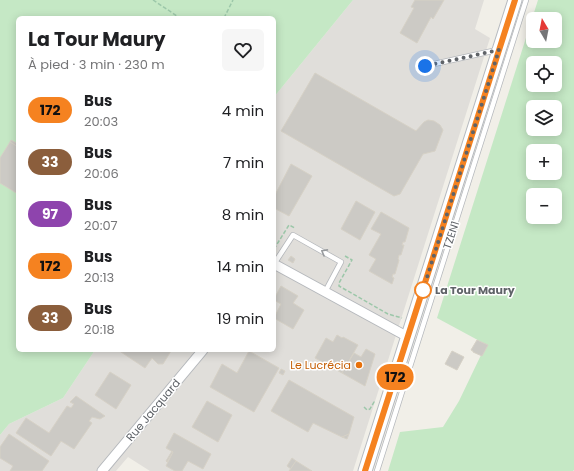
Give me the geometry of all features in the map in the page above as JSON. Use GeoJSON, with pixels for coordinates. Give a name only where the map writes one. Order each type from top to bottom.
{"type":"FeatureCollection","features":[{"type":"Feature","properties":{"kind":"street"},"geometry":{"type":"LineString","coordinates":[[365,471],[515,0]]}},
{"type":"Feature","properties":{"kind":"street"},"geometry":{"type":"LineString","coordinates":[[276,265],[408,338]]}},
{"type":"Feature","properties":{"kind":"street","name":"Rue Jacquard"},"geometry":{"type":"LineString","coordinates":[[102,471],[201,352]]}},
{"type":"Feature","properties":{"kind":"lane","name":"TZEN1"},"geometry":{"type":"LineString","coordinates":[[377,471],[526,0]]}},
{"type":"Feature","properties":{"kind":"lane"},"geometry":{"type":"LineString","coordinates":[[425,66],[499,50]]}},
{"type":"Feature","properties":{"kind":"lane"},"geometry":{"type":"LineString","coordinates":[[276,261],[293,235],[341,262],[325,292]]}},
{"type":"Feature","properties":{"kind":"path"},"geometry":{"type":"LineString","coordinates":[[153,0],[177,16]]}},
{"type":"Feature","properties":{"kind":"path"},"geometry":{"type":"LineString","coordinates":[[225,16],[233,0]]}},
{"type":"Feature","properties":{"kind":"path"},"geometry":{"type":"LineString","coordinates":[[364,407],[367,410],[370,409],[374,402],[377,403]]}},
{"type":"Feature","properties":{"kind":"shaded area"},"geometry":{"type":"Polygon","coordinates":[[[353,0],[484,0],[475,29],[490,38],[353,471],[150,471],[128,457],[116,471],[0,471],[0,435],[9,424],[63,398],[94,352],[276,352],[276,95],[353,0]]]}},
{"type":"Feature","properties":{"kind":"green space"},"geometry":{"type":"Polygon","coordinates":[[[0,0],[353,0],[276,95],[276,16],[16,16],[16,352],[94,352],[63,398],[9,424],[0,435],[0,0]]]}},
{"type":"Feature","properties":{"kind":"green space"},"geometry":{"type":"Polygon","coordinates":[[[538,0],[574,0],[574,470],[388,471],[400,432],[443,427],[459,401],[487,345],[437,318],[526,38],[526,48],[562,48],[562,12],[534,12],[538,0]]]}},
{"type":"Feature","properties":{"kind":"building"},"geometry":{"type":"Polygon","coordinates":[[[415,0],[444,0],[433,19],[431,17],[417,43],[400,33],[414,8],[411,7],[415,0]]]}},
{"type":"Feature","properties":{"kind":"building"},"geometry":{"type":"Polygon","coordinates":[[[315,73],[416,131],[424,122],[428,120],[434,121],[440,125],[443,130],[435,151],[423,154],[400,194],[394,196],[281,131],[315,73]]]}},
{"type":"Feature","properties":{"kind":"building"},"geometry":{"type":"Polygon","coordinates":[[[11,140],[16,143],[16,146],[10,142],[11,140]]]}},
{"type":"Feature","properties":{"kind":"building"},"geometry":{"type":"Polygon","coordinates":[[[10,142],[16,146],[16,193],[0,183],[0,158],[10,142]]]}},
{"type":"Feature","properties":{"kind":"building"},"geometry":{"type":"Polygon","coordinates":[[[291,164],[312,176],[289,216],[276,209],[276,193],[291,164]]]}},
{"type":"Feature","properties":{"kind":"building"},"geometry":{"type":"Polygon","coordinates":[[[356,201],[375,212],[360,240],[341,229],[356,201]]]}},
{"type":"Feature","properties":{"kind":"building"},"geometry":{"type":"Polygon","coordinates":[[[381,212],[409,228],[405,242],[403,242],[402,245],[404,245],[401,255],[399,255],[395,274],[393,274],[392,277],[394,278],[392,284],[369,271],[376,259],[369,255],[381,234],[371,229],[381,212]]]}},
{"type":"Feature","properties":{"kind":"building"},"geometry":{"type":"Polygon","coordinates":[[[291,256],[295,259],[293,263],[288,260],[291,256]]]}},
{"type":"Feature","properties":{"kind":"building"},"geometry":{"type":"Polygon","coordinates":[[[281,286],[298,296],[293,303],[304,310],[293,329],[276,319],[276,314],[281,304],[276,301],[276,295],[281,286]]]}},
{"type":"Feature","properties":{"kind":"building"},"geometry":{"type":"Polygon","coordinates":[[[337,335],[358,345],[342,373],[315,358],[326,338],[333,342],[337,335]]]}},
{"type":"Feature","properties":{"kind":"building"},"geometry":{"type":"Polygon","coordinates":[[[477,340],[488,345],[482,356],[471,350],[477,340]]]}},
{"type":"Feature","properties":{"kind":"building","name":"Le Lucrécia"},"geometry":{"type":"Polygon","coordinates":[[[366,349],[375,354],[365,386],[342,373],[354,353],[361,357],[366,349]]]}},
{"type":"Feature","properties":{"kind":"building"},"geometry":{"type":"Polygon","coordinates":[[[452,351],[464,357],[457,370],[445,364],[452,351]]]}},
{"type":"Feature","properties":{"kind":"building"},"geometry":{"type":"Polygon","coordinates":[[[121,352],[170,352],[163,364],[158,364],[152,358],[145,368],[121,352]]]}},
{"type":"Feature","properties":{"kind":"building"},"geometry":{"type":"Polygon","coordinates":[[[248,352],[279,368],[254,412],[210,387],[222,364],[237,373],[248,352]]]}},
{"type":"Feature","properties":{"kind":"building"},"geometry":{"type":"Polygon","coordinates":[[[281,369],[285,371],[283,375],[279,373],[281,369]]]}},
{"type":"Feature","properties":{"kind":"building"},"geometry":{"type":"Polygon","coordinates":[[[110,372],[131,385],[116,409],[95,395],[110,372]]]}},
{"type":"Feature","properties":{"kind":"building"},"geometry":{"type":"Polygon","coordinates":[[[289,380],[354,417],[349,434],[342,437],[313,423],[308,432],[271,411],[289,380]]]}},
{"type":"Feature","properties":{"kind":"building"},"geometry":{"type":"Polygon","coordinates":[[[76,396],[105,416],[100,419],[92,417],[89,421],[92,423],[74,449],[61,441],[51,456],[16,433],[26,418],[49,433],[67,406],[71,408],[74,404],[70,402],[76,396]]]}},
{"type":"Feature","properties":{"kind":"building"},"geometry":{"type":"Polygon","coordinates":[[[207,401],[232,415],[218,442],[192,427],[207,401]]]}},
{"type":"Feature","properties":{"kind":"building"},"geometry":{"type":"Polygon","coordinates":[[[174,433],[211,454],[203,469],[188,461],[182,471],[175,471],[166,466],[173,452],[166,448],[174,433]]]}},
{"type":"Feature","properties":{"kind":"building"},"geometry":{"type":"Polygon","coordinates":[[[9,434],[49,461],[42,471],[10,471],[13,466],[0,458],[0,447],[9,434]]]}},
{"type":"Feature","properties":{"kind":"building"},"geometry":{"type":"Polygon","coordinates":[[[349,434],[347,439],[342,437],[349,434]]]}},
{"type":"Feature","properties":{"kind":"building"},"geometry":{"type":"Polygon","coordinates":[[[172,451],[173,452],[167,462],[166,461],[172,451]]]}},
{"type":"Feature","properties":{"kind":"building"},"geometry":{"type":"Polygon","coordinates":[[[292,458],[296,461],[291,469],[287,466],[292,458]]]}},
{"type":"Feature","properties":{"kind":"building"},"geometry":{"type":"Polygon","coordinates":[[[296,461],[312,471],[289,471],[296,461]]]}},
{"type":"Feature","properties":{"kind":"bus line","name":"172"},"geometry":{"type":"LineString","coordinates":[[365,471],[515,0]]}},
{"type":"Feature","properties":{"kind":"place","name":"La Tour Maury"},"geometry":{"type":"Point","coordinates":[423,290]}},
{"type":"Feature","properties":{"kind":"place","name":"Le Lucrécia"},"geometry":{"type":"Point","coordinates":[359,365]}},
{"type":"Feature","properties":{"kind":"route"},"geometry":{"type":"LineString","coordinates":[[423,290],[499,50],[425,66]]}}]}
